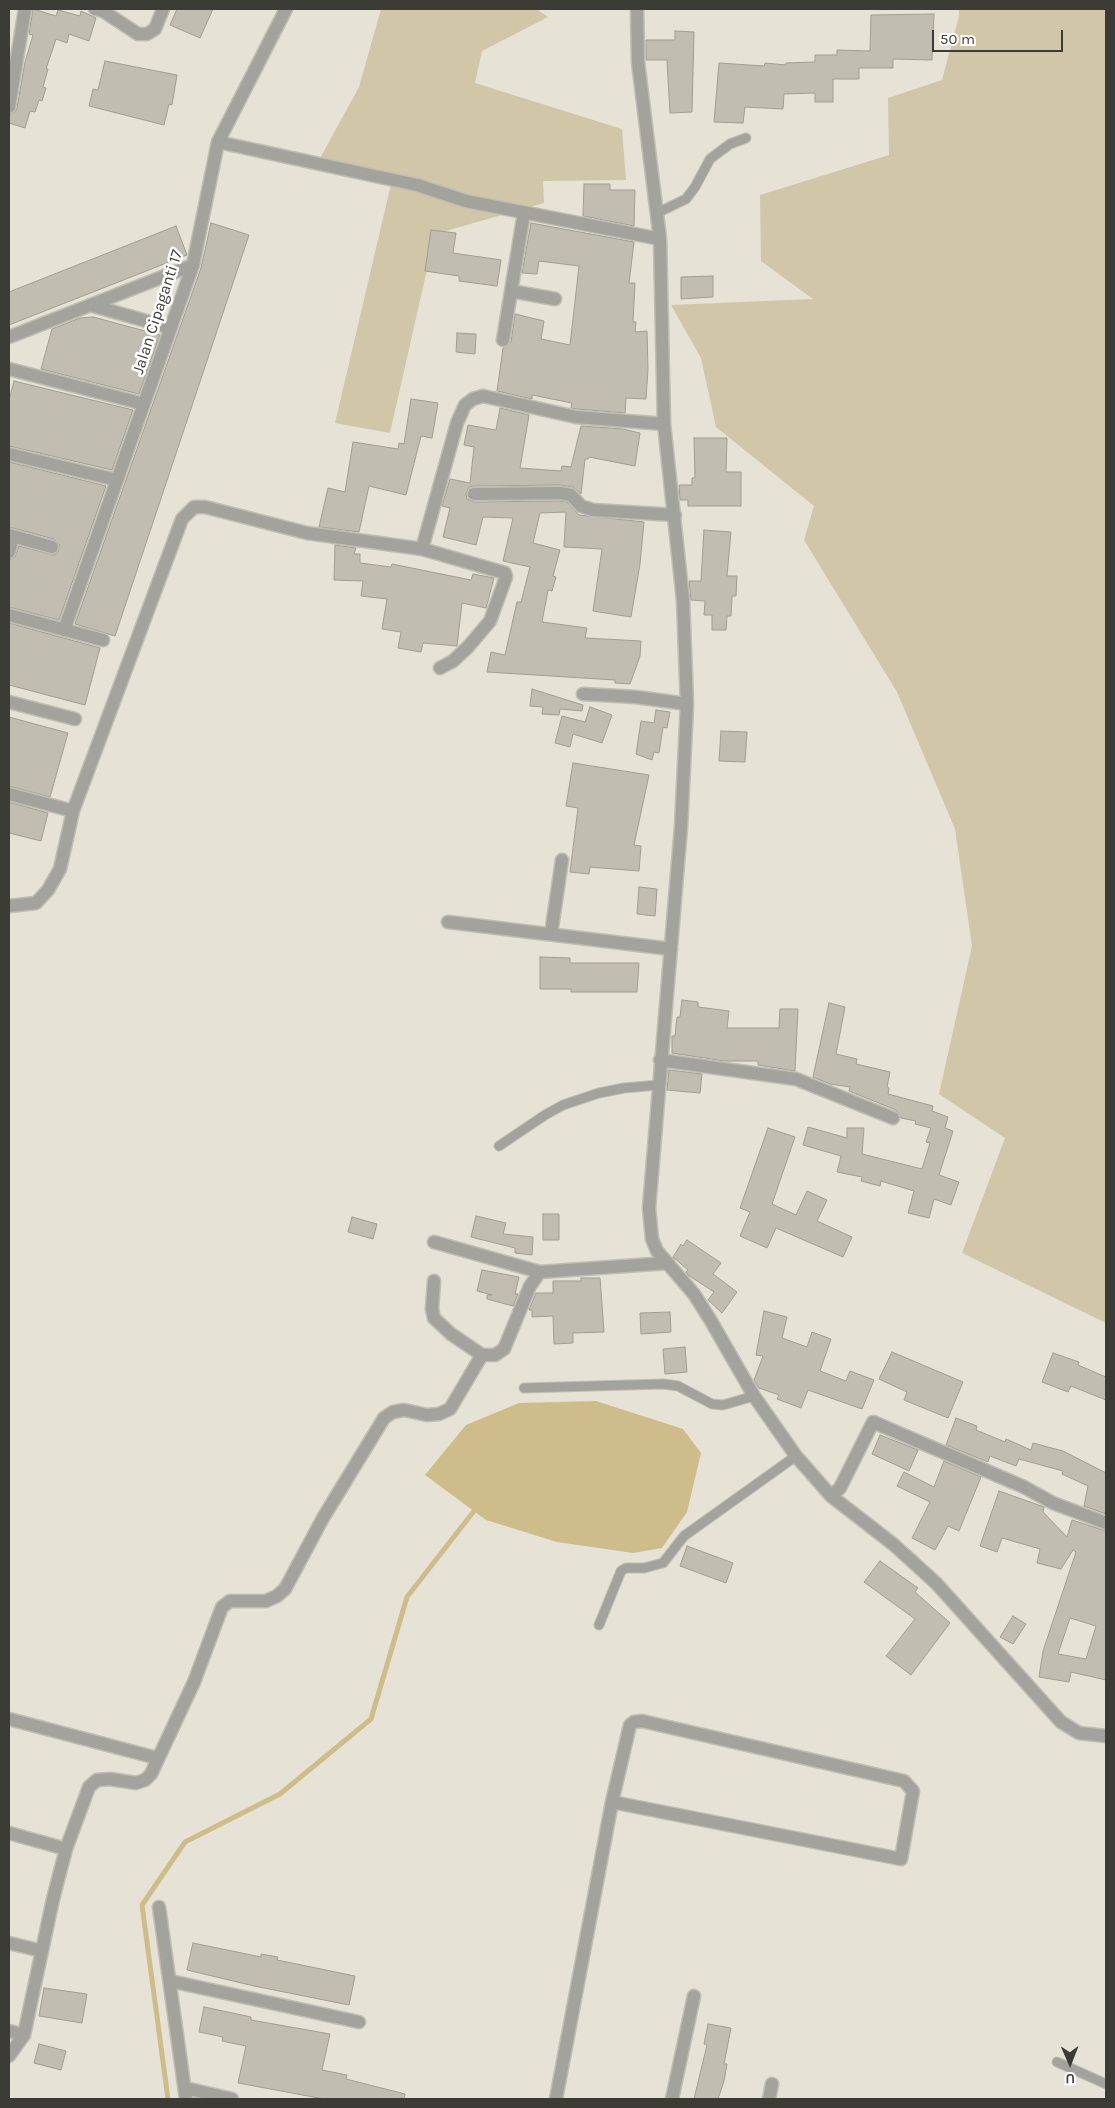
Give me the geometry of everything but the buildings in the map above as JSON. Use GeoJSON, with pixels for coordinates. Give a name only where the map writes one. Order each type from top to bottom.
{"type":"FeatureCollection","features":[{"type":"Feature","properties":{"kind":"street"},"geometry":{"type":"LineString","coordinates":[[9,107],[25,9]]}},
{"type":"Feature","properties":{"kind":"street"},"geometry":{"type":"LineString","coordinates":[[95,9],[103,11],[138,34],[147,34],[155,30],[163,9]]}},
{"type":"Feature","properties":{"kind":"street","name":"Jalan Cipaganti 17"},"geometry":{"type":"LineString","coordinates":[[64,630],[193,265],[218,142],[286,9]]}},
{"type":"Feature","properties":{"kind":"street"},"geometry":{"type":"LineString","coordinates":[[638,9],[638,62],[660,239],[664,424],[675,515],[683,608],[686,704],[681,827],[660,1060],[649,1224],[658,1251],[694,1294],[754,1396],[796,1456],[831,1496],[893,1544],[936,1583],[1061,1722],[1079,1733],[1106,1736]]}},
{"type":"Feature","properties":{"kind":"street"},"geometry":{"type":"LineString","coordinates":[[218,142],[417,185],[466,201],[524,214],[660,239]]}},
{"type":"Feature","properties":{"kind":"street"},"geometry":{"type":"LineString","coordinates":[[503,340],[524,214]]}},
{"type":"Feature","properties":{"kind":"street"},"geometry":{"type":"LineString","coordinates":[[9,348],[10,336],[193,265]]}},
{"type":"Feature","properties":{"kind":"street"},"geometry":{"type":"LineString","coordinates":[[511,292],[555,299]]}},
{"type":"Feature","properties":{"kind":"street"},"geometry":{"type":"LineString","coordinates":[[90,305],[171,328]]}},
{"type":"Feature","properties":{"kind":"street"},"geometry":{"type":"LineString","coordinates":[[9,369],[144,404]]}},
{"type":"Feature","properties":{"kind":"street"},"geometry":{"type":"LineString","coordinates":[[422,549],[456,423],[465,405],[473,399],[483,396],[576,417],[664,424]]}},
{"type":"Feature","properties":{"kind":"street"},"geometry":{"type":"LineString","coordinates":[[9,454],[117,480]]}},
{"type":"Feature","properties":{"kind":"street"},"geometry":{"type":"LineString","coordinates":[[474,494],[560,493],[571,495],[581,506],[593,510],[675,515]]}},
{"type":"Feature","properties":{"kind":"street"},"geometry":{"type":"LineString","coordinates":[[9,906],[36,903],[48,890],[60,869],[73,811],[182,519],[194,507],[205,507],[307,533],[422,549],[502,572],[506,575],[490,621],[454,661],[440,668]]}},
{"type":"Feature","properties":{"kind":"street"},"geometry":{"type":"LineString","coordinates":[[9,552],[11,535],[52,547]]}},
{"type":"Feature","properties":{"kind":"street"},"geometry":{"type":"LineString","coordinates":[[9,615],[103,640]]}},
{"type":"Feature","properties":{"kind":"street"},"geometry":{"type":"LineString","coordinates":[[583,694],[636,697],[686,704]]}},
{"type":"Feature","properties":{"kind":"street"},"geometry":{"type":"LineString","coordinates":[[9,702],[75,719]]}},
{"type":"Feature","properties":{"kind":"street"},"geometry":{"type":"LineString","coordinates":[[9,794],[73,811]]}},
{"type":"Feature","properties":{"kind":"street"},"geometry":{"type":"LineString","coordinates":[[551,934],[562,860]]}},
{"type":"Feature","properties":{"kind":"street"},"geometry":{"type":"LineString","coordinates":[[448,922],[671,949]]}},
{"type":"Feature","properties":{"kind":"street"},"geometry":{"type":"LineString","coordinates":[[660,1060],[796,1079],[893,1118]]}},
{"type":"Feature","properties":{"kind":"street"},"geometry":{"type":"LineString","coordinates":[[434,1242],[540,1272],[668,1263]]}},
{"type":"Feature","properties":{"kind":"street"},"geometry":{"type":"LineString","coordinates":[[434,1281],[432,1310],[434,1318],[451,1334],[482,1355],[495,1354],[504,1349],[530,1286],[540,1272]]}},
{"type":"Feature","properties":{"kind":"street"},"geometry":{"type":"LineString","coordinates":[[9,2056],[24,2036],[66,1849],[91,1784],[97,1780],[110,1779],[141,1782],[151,1774],[194,1682],[222,1607],[230,1601],[266,1601],[277,1596],[285,1589],[323,1518],[384,1418],[393,1412],[404,1410],[427,1415],[439,1414],[450,1409],[482,1355]]}},
{"type":"Feature","properties":{"kind":"street"},"geometry":{"type":"LineString","coordinates":[[831,1496],[843,1482],[873,1422],[1024,1488],[1053,1503],[1106,1523]]}},
{"type":"Feature","properties":{"kind":"street"},"geometry":{"type":"LineString","coordinates":[[9,1719],[157,1758]]}},
{"type":"Feature","properties":{"kind":"street"},"geometry":{"type":"LineString","coordinates":[[556,2099],[612,1802],[630,1725],[634,1722],[642,1721],[904,1781],[913,1791],[901,1859],[612,1802]]}},
{"type":"Feature","properties":{"kind":"street"},"geometry":{"type":"LineString","coordinates":[[9,1833],[66,1849]]}},
{"type":"Feature","properties":{"kind":"street"},"geometry":{"type":"LineString","coordinates":[[159,1907],[186,2094],[232,2099]]}},
{"type":"Feature","properties":{"kind":"street"},"geometry":{"type":"LineString","coordinates":[[9,1943],[42,1951]]}},
{"type":"Feature","properties":{"kind":"street"},"geometry":{"type":"LineString","coordinates":[[170,1981],[359,2022]]}},
{"type":"Feature","properties":{"kind":"street"},"geometry":{"type":"LineString","coordinates":[[672,2099],[694,1996]]}},
{"type":"Feature","properties":{"kind":"street"},"geometry":{"type":"LineString","coordinates":[[9,2031],[24,2036]]}},
{"type":"Feature","properties":{"kind":"street"},"geometry":{"type":"LineString","coordinates":[[769,2099],[772,2084]]}},
{"type":"Feature","properties":{"kind":"lane"},"geometry":{"type":"LineString","coordinates":[[657,214],[686,199],[695,187],[710,159],[730,144],[746,138]]}},
{"type":"Feature","properties":{"kind":"lane"},"geometry":{"type":"LineString","coordinates":[[498,1146],[545,1114],[563,1105],[599,1093],[624,1088],[658,1085]]}},
{"type":"Feature","properties":{"kind":"lane"},"geometry":{"type":"LineString","coordinates":[[524,1388],[663,1384],[678,1386],[712,1404],[723,1405],[754,1396]]}},
{"type":"Feature","properties":{"kind":"lane"},"geometry":{"type":"LineString","coordinates":[[600,1625],[621,1571],[626,1568],[644,1568],[663,1564],[684,1536],[796,1456]]}},
{"type":"Feature","properties":{"kind":"lane"},"geometry":{"type":"LineString","coordinates":[[1057,2062],[1106,2084]]}},
{"type":"Feature","properties":{"kind":"shaded area"},"geometry":{"type":"Polygon","coordinates":[[[381,9],[536,9],[548,17],[482,51],[475,83],[622,129],[626,180],[543,181],[544,203],[435,234],[390,433],[335,423],[392,180],[318,162],[359,87],[381,9]]]}},
{"type":"Feature","properties":{"kind":"shaded area"},"geometry":{"type":"Polygon","coordinates":[[[959,9],[1106,9],[1106,1323],[962,1253],[1005,1138],[939,1094],[972,946],[955,829],[897,692],[804,540],[814,506],[716,427],[701,358],[671,305],[813,299],[761,261],[760,195],[889,155],[888,98],[942,80],[959,16],[959,9]]]}},
{"type":"Feature","properties":{"kind":"shaded area"},"geometry":{"type":"Polygon","coordinates":[[[596,1401],[683,1429],[701,1453],[687,1512],[662,1548],[633,1553],[557,1542],[486,1520],[425,1475],[466,1425],[519,1403],[596,1401]]]}},
{"type":"Feature","properties":{"kind":"waterway"},"geometry":{"type":"LineString","coordinates":[[168,2099],[142,1905],[185,1842],[280,1794],[371,1719],[407,1597],[474,1511]]}}]}
